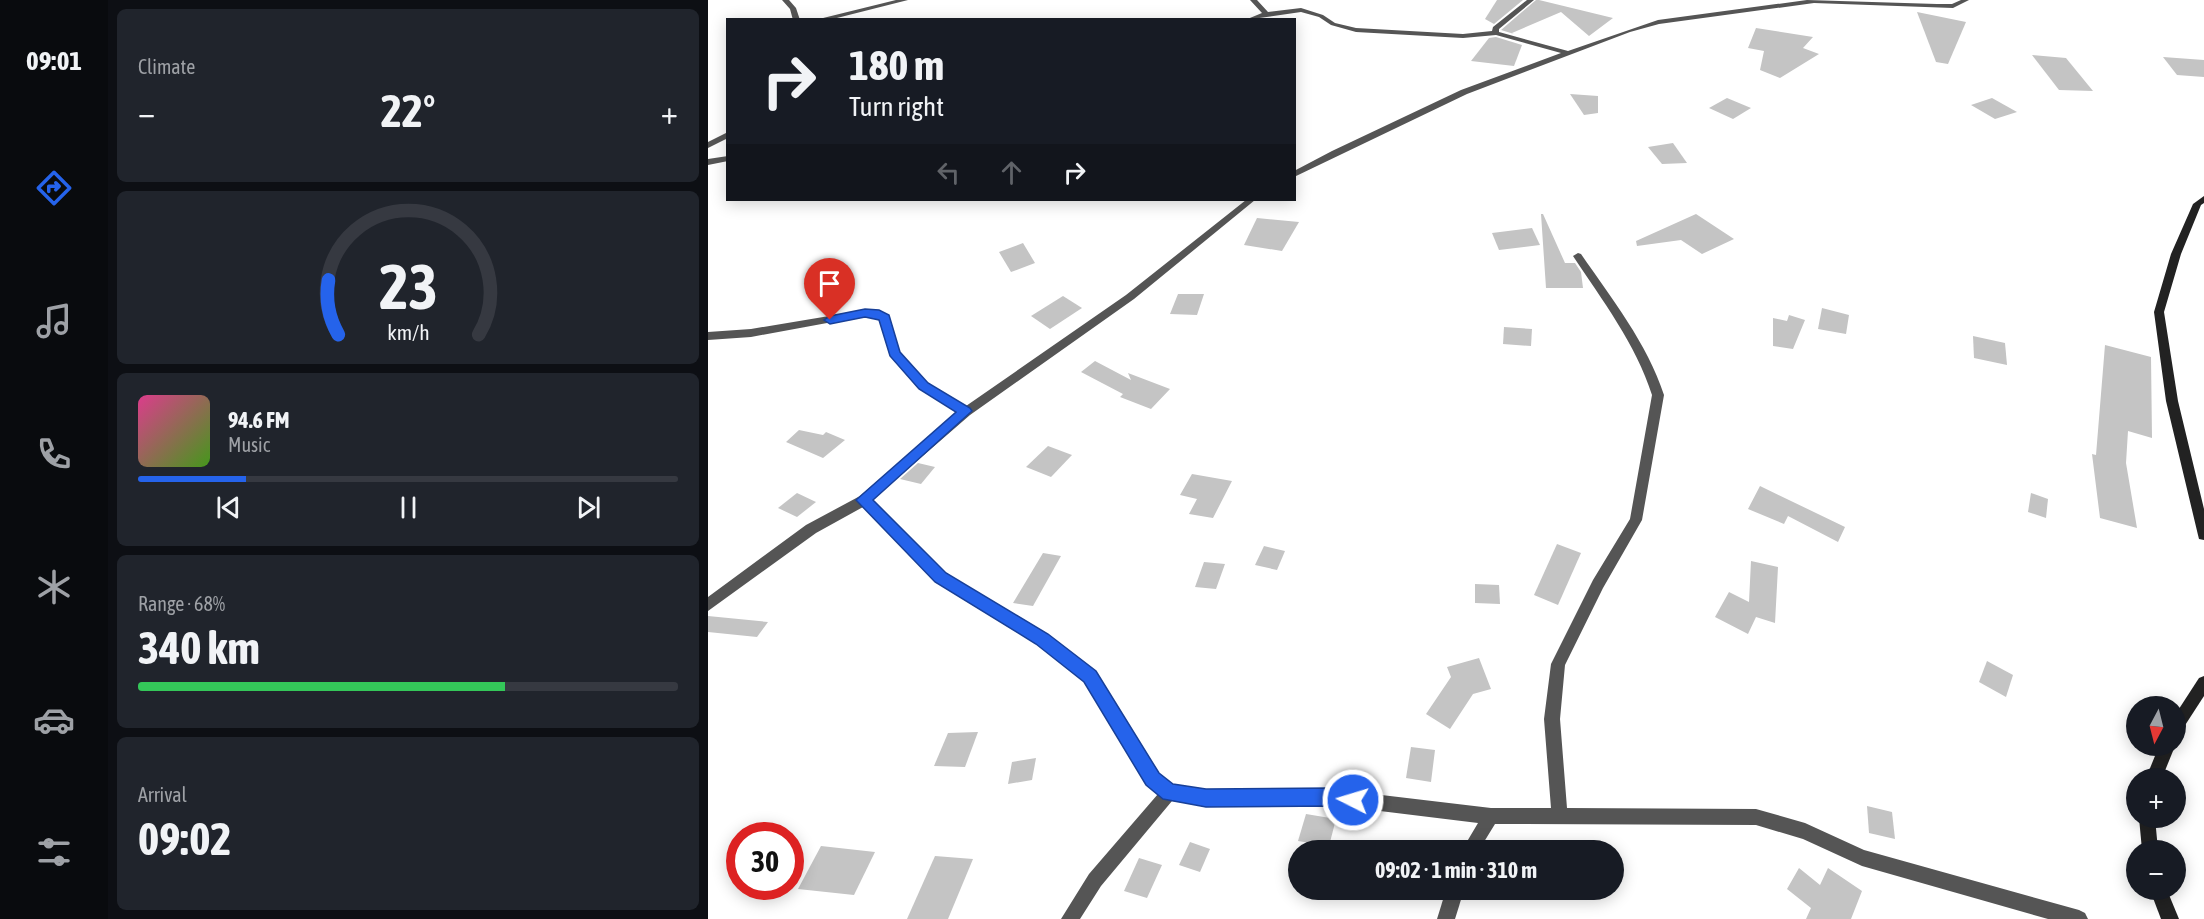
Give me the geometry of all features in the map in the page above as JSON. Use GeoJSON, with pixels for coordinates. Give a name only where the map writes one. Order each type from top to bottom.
{"type":"FeatureCollection","features":[{"type":"Feature","properties":{"kind":"street"},"geometry":{"type":"LineString","coordinates":[[785,0],[793,8],[796,18]]}},
{"type":"Feature","properties":{"kind":"street"},"geometry":{"type":"LineString","coordinates":[[827,18],[905,0]]}},
{"type":"Feature","properties":{"kind":"street"},"geometry":{"type":"LineString","coordinates":[[1253,0],[1266,14]]}},
{"type":"Feature","properties":{"kind":"street"},"geometry":{"type":"LineString","coordinates":[[1496,33],[1495,27],[1531,0]]}},
{"type":"Feature","properties":{"kind":"street"},"geometry":{"type":"LineString","coordinates":[[1296,175],[1335,153],[1464,92],[1658,22],[1814,1],[1953,6],[1966,0]]}},
{"type":"Feature","properties":{"kind":"street"},"geometry":{"type":"LineString","coordinates":[[1254,18],[1266,14],[1301,10],[1321,16],[1333,24],[1356,30],[1463,36],[1496,33],[1568,53]]}},
{"type":"Feature","properties":{"kind":"street"},"geometry":{"type":"LineString","coordinates":[[708,146],[726,135]]}},
{"type":"Feature","properties":{"kind":"street"},"geometry":{"type":"LineString","coordinates":[[708,162],[726,158]]}},
{"type":"Feature","properties":{"kind":"street"},"geometry":{"type":"LineString","coordinates":[[2204,199],[2197,204],[2176,254],[2159,312],[2172,400],[2204,535]]}},
{"type":"Feature","properties":{"kind":"street"},"geometry":{"type":"LineString","coordinates":[[708,605],[811,529],[864,500],[966,411],[1130,297],[1250,201]]}},
{"type":"Feature","properties":{"kind":"street"},"geometry":{"type":"LineString","coordinates":[[1560,816],[1552,719],[1558,664],[1598,584],[1636,520],[1658,395],[1655,382],[1637,348],[1578,256]]}},
{"type":"Feature","properties":{"kind":"street"},"geometry":{"type":"LineString","coordinates":[[708,336],[751,333],[865,313],[879,314],[885,318],[894,353],[923,386],[966,411]]}},
{"type":"Feature","properties":{"kind":"street"},"geometry":{"type":"LineString","coordinates":[[864,500],[941,578],[1042,639],[1090,677],[1153,779],[1169,793],[1239,799],[1332,797],[1491,816],[1756,817],[1805,831],[1862,858],[2079,919]]}},
{"type":"Feature","properties":{"kind":"street"},"geometry":{"type":"LineString","coordinates":[[2186,711],[2204,683]]}},
{"type":"Feature","properties":{"kind":"street"},"geometry":{"type":"LineString","coordinates":[[1070,919],[1095,880],[1169,793]]}},
{"type":"Feature","properties":{"kind":"street"},"geometry":{"type":"LineString","coordinates":[[1476,840],[1491,816]]}},
{"type":"Feature","properties":{"kind":"street"},"geometry":{"type":"LineString","coordinates":[[1446,919],[1452,900]]}},
{"type":"Feature","properties":{"kind":"street"},"geometry":{"type":"LineString","coordinates":[[2162,900],[2170,919]]}},
{"type":"Feature","properties":{"kind":"building"},"geometry":{"type":"Polygon","coordinates":[[[1497,0],[1523,0],[1494,24],[1485,19],[1497,0]]]}},
{"type":"Feature","properties":{"kind":"building"},"geometry":{"type":"Polygon","coordinates":[[[1536,0],[1613,18],[1589,36],[1561,12],[1512,33],[1514,34],[1501,30],[1536,0]]]}},
{"type":"Feature","properties":{"kind":"building"},"geometry":{"type":"Polygon","coordinates":[[[1917,12],[1966,22],[1948,64],[1936,62],[1917,12]]]}},
{"type":"Feature","properties":{"kind":"building"},"geometry":{"type":"Polygon","coordinates":[[[1756,28],[1813,37],[1803,48],[1819,54],[1780,78],[1760,70],[1764,51],[1748,48],[1756,28]]]}},
{"type":"Feature","properties":{"kind":"building"},"geometry":{"type":"Polygon","coordinates":[[[1496,37],[1522,45],[1514,66],[1471,61],[1489,38],[1496,37]]]}},
{"type":"Feature","properties":{"kind":"building"},"geometry":{"type":"Polygon","coordinates":[[[2032,55],[2066,58],[2093,91],[2059,90],[2032,55]]]}},
{"type":"Feature","properties":{"kind":"building"},"geometry":{"type":"Polygon","coordinates":[[[2163,57],[2204,60],[2204,77],[2177,75],[2163,57]]]}},
{"type":"Feature","properties":{"kind":"building"},"geometry":{"type":"Polygon","coordinates":[[[1570,94],[1598,96],[1598,113],[1584,115],[1570,94]]]}},
{"type":"Feature","properties":{"kind":"building"},"geometry":{"type":"Polygon","coordinates":[[[1727,98],[1751,108],[1733,119],[1709,108],[1727,98]]]}},
{"type":"Feature","properties":{"kind":"building"},"geometry":{"type":"Polygon","coordinates":[[[1992,98],[2017,112],[1995,119],[1971,105],[1992,98]]]}},
{"type":"Feature","properties":{"kind":"building"},"geometry":{"type":"Polygon","coordinates":[[[1673,143],[1687,163],[1662,164],[1648,147],[1673,143]]]}},
{"type":"Feature","properties":{"kind":"building"},"geometry":{"type":"Polygon","coordinates":[[[1541,214],[1565,263],[1575,263],[1581,272],[1583,288],[1546,288],[1541,214]]]}},
{"type":"Feature","properties":{"kind":"building"},"geometry":{"type":"Polygon","coordinates":[[[1696,214],[1734,239],[1702,254],[1681,240],[1637,246],[1636,241],[1696,214]]]}},
{"type":"Feature","properties":{"kind":"building"},"geometry":{"type":"Polygon","coordinates":[[[1257,218],[1299,222],[1282,251],[1244,245],[1257,218]]]}},
{"type":"Feature","properties":{"kind":"building"},"geometry":{"type":"Polygon","coordinates":[[[1532,228],[1540,245],[1499,250],[1492,233],[1532,228]]]}},
{"type":"Feature","properties":{"kind":"building"},"geometry":{"type":"Polygon","coordinates":[[[1023,243],[1035,263],[1011,272],[999,252],[1023,243]]]}},
{"type":"Feature","properties":{"kind":"building"},"geometry":{"type":"Polygon","coordinates":[[[1178,294],[1204,294],[1197,315],[1170,314],[1178,294]]]}},
{"type":"Feature","properties":{"kind":"building"},"geometry":{"type":"Polygon","coordinates":[[[1063,296],[1082,308],[1050,329],[1031,316],[1063,296]]]}},
{"type":"Feature","properties":{"kind":"building"},"geometry":{"type":"Polygon","coordinates":[[[1822,308],[1849,315],[1846,334],[1818,329],[1822,308]]]}},
{"type":"Feature","properties":{"kind":"building"},"geometry":{"type":"Polygon","coordinates":[[[1789,315],[1805,320],[1793,349],[1773,346],[1773,318],[1787,321],[1789,315]]]}},
{"type":"Feature","properties":{"kind":"building"},"geometry":{"type":"Polygon","coordinates":[[[1504,327],[1532,329],[1531,346],[1503,344],[1504,327]]]}},
{"type":"Feature","properties":{"kind":"building"},"geometry":{"type":"Polygon","coordinates":[[[1973,336],[2005,343],[2007,365],[1974,358],[1973,336]]]}},
{"type":"Feature","properties":{"kind":"building"},"geometry":{"type":"Polygon","coordinates":[[[2105,345],[2151,357],[2152,438],[2128,431],[2126,463],[2137,528],[2100,518],[2092,454],[2096,455],[2105,345]]]}},
{"type":"Feature","properties":{"kind":"building"},"geometry":{"type":"Polygon","coordinates":[[[1095,361],[1131,380],[1128,373],[1170,389],[1151,409],[1120,397],[1123,394],[1081,372],[1095,361]]]}},
{"type":"Feature","properties":{"kind":"building"},"geometry":{"type":"Polygon","coordinates":[[[799,430],[823,435],[826,432],[845,440],[823,458],[786,442],[799,430]]]}},
{"type":"Feature","properties":{"kind":"building"},"geometry":{"type":"Polygon","coordinates":[[[1048,446],[1072,455],[1051,477],[1026,467],[1048,446]]]}},
{"type":"Feature","properties":{"kind":"building"},"geometry":{"type":"Polygon","coordinates":[[[918,463],[935,467],[921,484],[900,479],[918,463]]]}},
{"type":"Feature","properties":{"kind":"building"},"geometry":{"type":"Polygon","coordinates":[[[1192,474],[1232,481],[1213,518],[1189,514],[1197,499],[1180,495],[1192,474]]]}},
{"type":"Feature","properties":{"kind":"building"},"geometry":{"type":"Polygon","coordinates":[[[1760,486],[1845,527],[1838,542],[1788,516],[1784,524],[1748,509],[1760,486]]]}},
{"type":"Feature","properties":{"kind":"building"},"geometry":{"type":"Polygon","coordinates":[[[797,493],[816,502],[797,517],[778,508],[797,493]]]}},
{"type":"Feature","properties":{"kind":"building"},"geometry":{"type":"Polygon","coordinates":[[[2031,493],[2048,499],[2046,518],[2028,512],[2031,493]]]}},
{"type":"Feature","properties":{"kind":"building"},"geometry":{"type":"Polygon","coordinates":[[[1557,544],[1581,553],[1558,605],[1534,595],[1557,544]]]}},
{"type":"Feature","properties":{"kind":"building"},"geometry":{"type":"Polygon","coordinates":[[[1264,546],[1285,551],[1277,570],[1255,565],[1264,546]]]}},
{"type":"Feature","properties":{"kind":"building"},"geometry":{"type":"Polygon","coordinates":[[[1043,553],[1061,556],[1033,606],[1013,603],[1043,553]]]}},
{"type":"Feature","properties":{"kind":"building"},"geometry":{"type":"Polygon","coordinates":[[[1751,561],[1778,567],[1775,623],[1756,617],[1748,634],[1715,617],[1729,592],[1749,602],[1751,561]]]}},
{"type":"Feature","properties":{"kind":"building"},"geometry":{"type":"Polygon","coordinates":[[[1204,562],[1225,564],[1216,589],[1195,587],[1204,562]]]}},
{"type":"Feature","properties":{"kind":"building"},"geometry":{"type":"Polygon","coordinates":[[[1475,584],[1499,585],[1500,604],[1475,603],[1475,584]]]}},
{"type":"Feature","properties":{"kind":"building"},"geometry":{"type":"Polygon","coordinates":[[[708,616],[768,622],[757,637],[708,632],[708,616]]]}},
{"type":"Feature","properties":{"kind":"building"},"geometry":{"type":"Polygon","coordinates":[[[1479,658],[1491,689],[1473,694],[1450,729],[1426,714],[1451,677],[1447,667],[1479,658]]]}},
{"type":"Feature","properties":{"kind":"building"},"geometry":{"type":"Polygon","coordinates":[[[1987,661],[2013,675],[2006,697],[1979,682],[1987,661]]]}},
{"type":"Feature","properties":{"kind":"building"},"geometry":{"type":"Polygon","coordinates":[[[978,732],[965,767],[934,766],[948,733],[978,732]]]}},
{"type":"Feature","properties":{"kind":"building"},"geometry":{"type":"Polygon","coordinates":[[[1411,747],[1435,750],[1431,782],[1406,778],[1411,747]]]}},
{"type":"Feature","properties":{"kind":"building"},"geometry":{"type":"Polygon","coordinates":[[[1036,758],[1032,780],[1008,784],[1012,762],[1036,758]]]}},
{"type":"Feature","properties":{"kind":"building"},"geometry":{"type":"Polygon","coordinates":[[[1867,806],[1892,812],[1895,839],[1869,833],[1867,806]]]}},
{"type":"Feature","properties":{"kind":"building"},"geometry":{"type":"Polygon","coordinates":[[[1306,814],[1336,819],[1331,840],[1298,840],[1306,814]]]}},
{"type":"Feature","properties":{"kind":"building"},"geometry":{"type":"Polygon","coordinates":[[[1190,842],[1210,849],[1200,872],[1179,865],[1190,842]]]}},
{"type":"Feature","properties":{"kind":"building"},"geometry":{"type":"Polygon","coordinates":[[[821,846],[875,852],[854,895],[804,890],[804,878],[821,846]]]}},
{"type":"Feature","properties":{"kind":"building"},"geometry":{"type":"Polygon","coordinates":[[[935,856],[973,859],[948,919],[907,919],[935,856]]]}},
{"type":"Feature","properties":{"kind":"building"},"geometry":{"type":"Polygon","coordinates":[[[1139,858],[1162,865],[1147,898],[1124,891],[1139,858]]]}},
{"type":"Feature","properties":{"kind":"building"},"geometry":{"type":"Polygon","coordinates":[[[1799,868],[1820,885],[1828,868],[1862,891],[1851,919],[1806,919],[1811,908],[1787,889],[1799,868]]]}},
{"type":"Feature","properties":{"kind":"route"},"geometry":{"type":"LineString","coordinates":[[830,320],[865,313],[879,314],[885,318],[894,353],[923,386],[966,411],[864,500],[941,578],[1042,639],[1090,677],[1153,779],[1169,793],[1206,798],[1332,797],[1353,800]]}}]}
